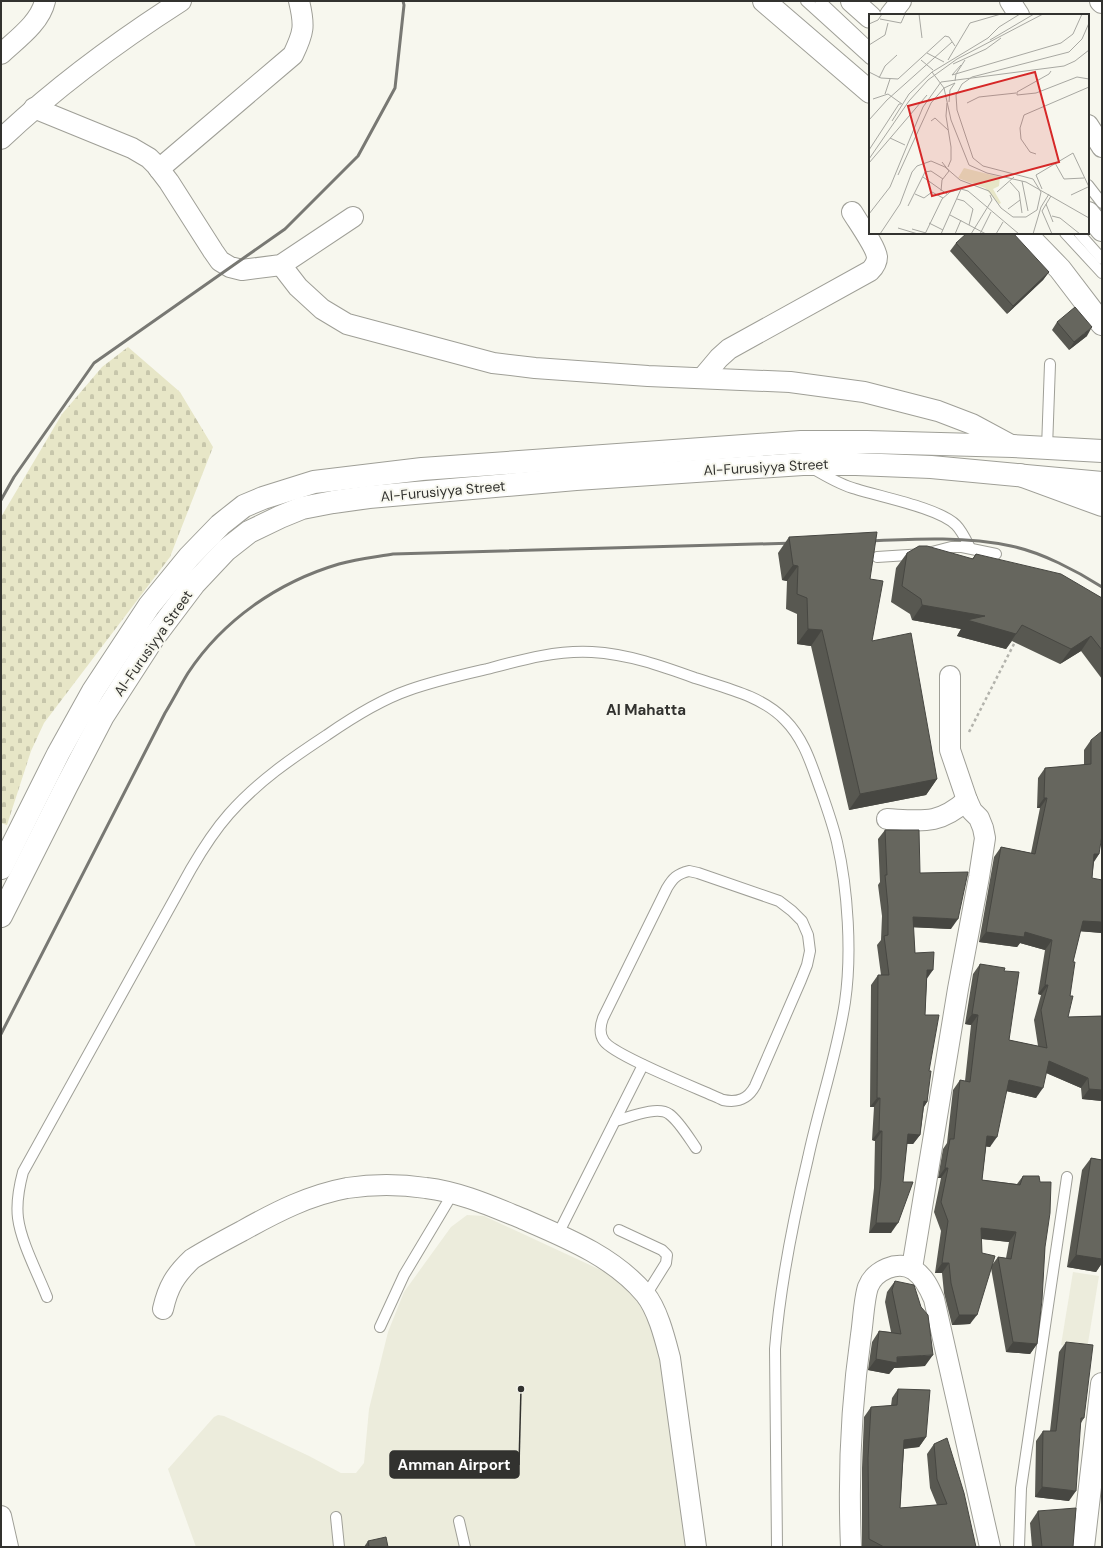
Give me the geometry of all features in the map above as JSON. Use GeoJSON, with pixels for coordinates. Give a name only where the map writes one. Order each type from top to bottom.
{"type":"FeatureCollection","features":[{"type":"Feature","properties":{"kind":"main road"},"geometry":{"type":"LineString","coordinates":[[764,1],[869,91]]}},
{"type":"Feature","properties":{"kind":"main road"},"geometry":{"type":"LineString","coordinates":[[852,1],[869,16]]}},
{"type":"Feature","properties":{"kind":"main road"},"geometry":{"type":"LineString","coordinates":[[1089,213],[1102,230]]}},
{"type":"Feature","properties":{"kind":"main road"},"geometry":{"type":"LineString","coordinates":[[1026,234],[1060,269],[1102,324]]}},
{"type":"Feature","properties":{"kind":"main road"},"geometry":{"type":"LineString","coordinates":[[1047,448],[1089,443],[1102,438]]}},
{"type":"Feature","properties":{"kind":"main road","name":"Al-Furusiyya Street"},"geometry":{"type":"LineString","coordinates":[[1,868],[58,754],[93,691],[149,606],[189,557],[220,525],[244,506],[263,498],[314,482],[354,476],[422,469],[801,442],[1013,446],[1102,451]]}},
{"type":"Feature","properties":{"kind":"main road","name":"Al-Furusiyya Street"},"geometry":{"type":"LineString","coordinates":[[1,916],[103,716],[150,644],[194,584],[226,550],[249,532],[302,508],[355,499],[576,479],[803,464],[856,464],[931,467],[1102,483]]}},
{"type":"Feature","properties":{"kind":"main road"},"geometry":{"type":"LineString","coordinates":[[1020,475],[1102,505]]}},
{"type":"Feature","properties":{"kind":"main road"},"geometry":{"type":"LineString","coordinates":[[1083,1547],[1102,1384]]}},
{"type":"Feature","properties":{"kind":"street"},"geometry":{"type":"LineString","coordinates":[[1,54],[34,22],[45,1]]}},
{"type":"Feature","properties":{"kind":"street"},"geometry":{"type":"LineString","coordinates":[[1,139],[34,108],[134,31],[181,1]]}},
{"type":"Feature","properties":{"kind":"street"},"geometry":{"type":"LineString","coordinates":[[159,170],[293,55],[302,37],[303,17],[299,1]]}},
{"type":"Feature","properties":{"kind":"street"},"geometry":{"type":"LineString","coordinates":[[891,14],[901,1]]}},
{"type":"Feature","properties":{"kind":"street"},"geometry":{"type":"LineString","coordinates":[[1010,1],[1018,14]]}},
{"type":"Feature","properties":{"kind":"street"},"geometry":{"type":"LineString","coordinates":[[34,108],[132,148],[148,158],[169,182],[220,261],[230,267],[242,270],[281,266],[353,217]]}},
{"type":"Feature","properties":{"kind":"street"},"geometry":{"type":"LineString","coordinates":[[1089,127],[1102,147]]}},
{"type":"Feature","properties":{"kind":"street"},"geometry":{"type":"LineString","coordinates":[[703,378],[719,358],[729,349],[870,271],[874,267],[876,261],[875,250],[852,212]]}},
{"type":"Feature","properties":{"kind":"street"},"geometry":{"type":"LineString","coordinates":[[281,266],[298,287],[322,309],[337,319],[357,328],[494,363],[511,366],[648,376],[790,382],[864,392],[938,411],[972,424],[1013,446]]}},
{"type":"Feature","properties":{"kind":"street"},"geometry":{"type":"LineString","coordinates":[[912,1268],[958,989],[985,838],[983,828],[967,800],[950,750],[950,676]]}},
{"type":"Feature","properties":{"kind":"street"},"geometry":{"type":"LineString","coordinates":[[887,819],[931,820],[955,811],[967,800]]}},
{"type":"Feature","properties":{"kind":"street"},"geometry":{"type":"LineString","coordinates":[[163,1310],[166,1295],[172,1281],[181,1269],[192,1260],[274,1213],[298,1202],[335,1191],[373,1185],[400,1185],[453,1193],[476,1200],[558,1234],[606,1260],[627,1276],[646,1295],[656,1315],[670,1358],[696,1547]]}},
{"type":"Feature","properties":{"kind":"street"},"geometry":{"type":"LineString","coordinates":[[851,1547],[849,1498],[856,1368],[868,1287],[875,1276],[886,1268],[899,1266],[912,1268],[922,1277],[929,1287],[934,1299],[990,1547]]}},
{"type":"Feature","properties":{"kind":"street"},"geometry":{"type":"LineString","coordinates":[[1,1516],[8,1547]]}},
{"type":"Feature","properties":{"kind":"lane"},"geometry":{"type":"LineString","coordinates":[[806,1],[869,58]]}},
{"type":"Feature","properties":{"kind":"lane"},"geometry":{"type":"LineString","coordinates":[[820,1],[869,47]]}},
{"type":"Feature","properties":{"kind":"lane"},"geometry":{"type":"LineString","coordinates":[[1089,186],[1102,203]]}},
{"type":"Feature","properties":{"kind":"lane"},"geometry":{"type":"LineString","coordinates":[[1066,234],[1102,273]]}},
{"type":"Feature","properties":{"kind":"lane"},"geometry":{"type":"LineString","coordinates":[[1080,234],[1102,259]]}},
{"type":"Feature","properties":{"kind":"lane"},"geometry":{"type":"LineString","coordinates":[[1047,448],[1050,364]]}},
{"type":"Feature","properties":{"kind":"lane"},"geometry":{"type":"LineString","coordinates":[[803,464],[836,482],[854,489],[932,511],[945,517],[956,524],[970,548]]}},
{"type":"Feature","properties":{"kind":"lane"},"geometry":{"type":"LineString","coordinates":[[877,557],[924,554],[951,547],[970,548],[996,554]]}},
{"type":"Feature","properties":{"kind":"lane"},"geometry":{"type":"LineString","coordinates":[[47,1297],[24,1241],[18,1218],[18,1195],[23,1172],[191,869],[209,840],[230,813],[254,789],[286,763],[347,721],[377,704],[408,690],[440,680],[528,658],[560,653],[592,652],[624,656],[655,664],[764,703],[785,720],[802,742],[836,838],[842,866],[846,896],[848,975],[842,1020],[807,1159],[781,1287],[777,1318],[775,1349],[777,1547]]}},
{"type":"Feature","properties":{"kind":"lane"},"geometry":{"type":"LineString","coordinates":[[689,871],[698,873],[779,901],[802,921],[808,935],[810,951],[807,965],[751,1093],[738,1101],[723,1100],[644,1065],[608,1046],[600,1033],[600,1025],[672,879],[680,873],[689,871]]}},
{"type":"Feature","properties":{"kind":"lane"},"geometry":{"type":"LineString","coordinates":[[558,1234],[644,1065]]}},
{"type":"Feature","properties":{"kind":"lane"},"geometry":{"type":"LineString","coordinates":[[615,1121],[653,1111],[664,1112],[673,1118],[696,1148]]}},
{"type":"Feature","properties":{"kind":"lane"},"geometry":{"type":"LineString","coordinates":[[1019,1547],[1021,1488],[1067,1177]]}},
{"type":"Feature","properties":{"kind":"lane"},"geometry":{"type":"LineString","coordinates":[[380,1327],[404,1275],[453,1193]]}},
{"type":"Feature","properties":{"kind":"lane"},"geometry":{"type":"LineString","coordinates":[[619,1230],[662,1250],[667,1255],[666,1263],[646,1295]]}},
{"type":"Feature","properties":{"kind":"lane"},"geometry":{"type":"LineString","coordinates":[[336,1517],[338,1547]]}},
{"type":"Feature","properties":{"kind":"lane"},"geometry":{"type":"LineString","coordinates":[[459,1521],[464,1547]]}},
{"type":"Feature","properties":{"kind":"path"},"geometry":{"type":"LineString","coordinates":[[967,735],[1019,633]]}},
{"type":"Feature","properties":{"kind":"shaded area"},"geometry":{"type":"Polygon","coordinates":[[[467,1215],[484,1216],[618,1278],[644,1306],[665,1368],[688,1547],[196,1547],[168,1469],[214,1417],[218,1415],[224,1416],[309,1456],[341,1473],[356,1473],[364,1463],[369,1409],[388,1332],[404,1292],[451,1227],[467,1215]]]}},
{"type":"Feature","properties":{"kind":"shaded area"},"geometry":{"type":"Polygon","coordinates":[[[1073,1272],[1099,1276],[1087,1349],[1061,1345],[1073,1272]]]}},
{"type":"Feature","properties":{"kind":"green space"},"geometry":{"type":"Polygon","coordinates":[[[128,347],[180,392],[213,447],[170,557],[44,723],[31,751],[7,825],[1,823],[1,517],[62,414],[102,367],[128,347]]]}},
{"type":"Feature","properties":{"kind":"building"},"geometry":{"type":"Polygon","coordinates":[[[966,234],[1014,234],[1049,272],[1013,306],[956,243],[966,234]]]}},
{"type":"Feature","properties":{"kind":"building"},"geometry":{"type":"Polygon","coordinates":[[[1075,307],[1092,327],[1074,342],[1057,322],[1075,307]]]}},
{"type":"Feature","properties":{"kind":"building"},"geometry":{"type":"Polygon","coordinates":[[[877,532],[870,579],[883,581],[872,641],[911,633],[937,779],[860,794],[822,630],[808,629],[807,598],[797,594],[798,566],[793,565],[789,537],[877,532]]]}},
{"type":"Feature","properties":{"kind":"building"},"geometry":{"type":"Polygon","coordinates":[[[919,546],[927,546],[973,559],[976,554],[1061,574],[1102,598],[1102,650],[1091,636],[1071,649],[1022,625],[1016,634],[967,620],[985,616],[922,605],[921,599],[902,586],[907,553],[919,546]]]}},
{"type":"Feature","properties":{"kind":"building"},"geometry":{"type":"Polygon","coordinates":[[[1102,731],[1102,835],[1099,854],[1094,854],[1092,878],[1102,880],[1102,922],[1083,921],[1073,962],[1075,962],[1070,996],[1073,996],[1068,1017],[1102,1016],[1102,1090],[1089,1089],[1088,1078],[1049,1061],[1043,1088],[1009,1080],[997,1137],[987,1136],[982,1180],[1020,1185],[1023,1176],[1039,1176],[1040,1182],[1051,1182],[1050,1213],[1045,1247],[1042,1300],[1037,1344],[1013,1342],[998,1257],[1011,1259],[1016,1232],[981,1228],[982,1253],[995,1256],[977,1315],[959,1315],[951,1283],[949,1263],[942,1263],[948,1221],[941,1202],[948,1168],[945,1168],[950,1139],[954,1139],[960,1080],[970,1082],[978,1015],[972,1014],[980,964],[1005,968],[1004,971],[1019,972],[1009,1040],[1047,1048],[1041,1010],[1048,985],[1045,985],[1052,940],[1025,932],[1024,937],[986,932],[1001,847],[1035,854],[1047,798],[1044,798],[1045,768],[1091,764],[1091,740],[1102,731]]]}},
{"type":"Feature","properties":{"kind":"building"},"geometry":{"type":"Polygon","coordinates":[[[885,830],[919,830],[920,873],[968,872],[958,919],[913,917],[915,953],[934,952],[933,970],[927,970],[925,1015],[939,1015],[929,1071],[931,1071],[927,1102],[924,1101],[920,1135],[908,1134],[903,1182],[913,1182],[898,1223],[876,1223],[881,1179],[882,1131],[879,1131],[880,1098],[877,1098],[878,975],[889,975],[884,936],[888,935],[888,907],[885,875],[887,875],[885,830]]]}},
{"type":"Feature","properties":{"kind":"building"},"geometry":{"type":"Polygon","coordinates":[[[1091,1158],[1102,1160],[1102,1259],[1076,1255],[1091,1158]]]}},
{"type":"Feature","properties":{"kind":"building"},"geometry":{"type":"Polygon","coordinates":[[[895,1281],[914,1285],[921,1307],[928,1315],[933,1355],[897,1357],[897,1363],[876,1359],[879,1331],[901,1334],[892,1290],[895,1281]]]}},
{"type":"Feature","properties":{"kind":"building"},"geometry":{"type":"Polygon","coordinates":[[[1066,1342],[1093,1345],[1084,1418],[1081,1418],[1076,1491],[1042,1487],[1043,1431],[1056,1431],[1066,1342]]]}},
{"type":"Feature","properties":{"kind":"building"},"geometry":{"type":"Polygon","coordinates":[[[898,1389],[930,1390],[926,1437],[904,1440],[900,1508],[947,1504],[937,1479],[934,1444],[947,1438],[964,1493],[976,1547],[884,1547],[869,1539],[868,1458],[871,1407],[897,1405],[898,1389]]]}},
{"type":"Feature","properties":{"kind":"building"},"geometry":{"type":"Polygon","coordinates":[[[1076,1508],[1073,1547],[1042,1547],[1038,1511],[1076,1508]]]}},
{"type":"Feature","properties":{"kind":"building"},"geometry":{"type":"Polygon","coordinates":[[[386,1537],[388,1547],[369,1547],[368,1541],[386,1537]]]}},
{"type":"Feature","properties":{"kind":"railway"},"geometry":{"type":"LineString","coordinates":[[1,500],[14,477],[94,363],[285,229],[358,156],[395,88],[404,5],[403,1]]}},
{"type":"Feature","properties":{"kind":"railway"},"geometry":{"type":"LineString","coordinates":[[866,541],[957,539],[1011,546],[1046,557],[1102,587]]}},
{"type":"Feature","properties":{"kind":"railway"},"geometry":{"type":"LineString","coordinates":[[1,1034],[165,713],[188,673],[218,636],[254,605],[274,592],[295,581],[339,564],[359,559],[393,554],[796,543]]}},
{"type":"Feature","properties":{"kind":"place","name":"Amman Airport"},"geometry":{"type":"Point","coordinates":[521,1389]}},
{"type":"Feature","properties":{"kind":"district","name":"Al Mahatta"},"geometry":{"type":"Point","coordinates":[646,710]}}]}
